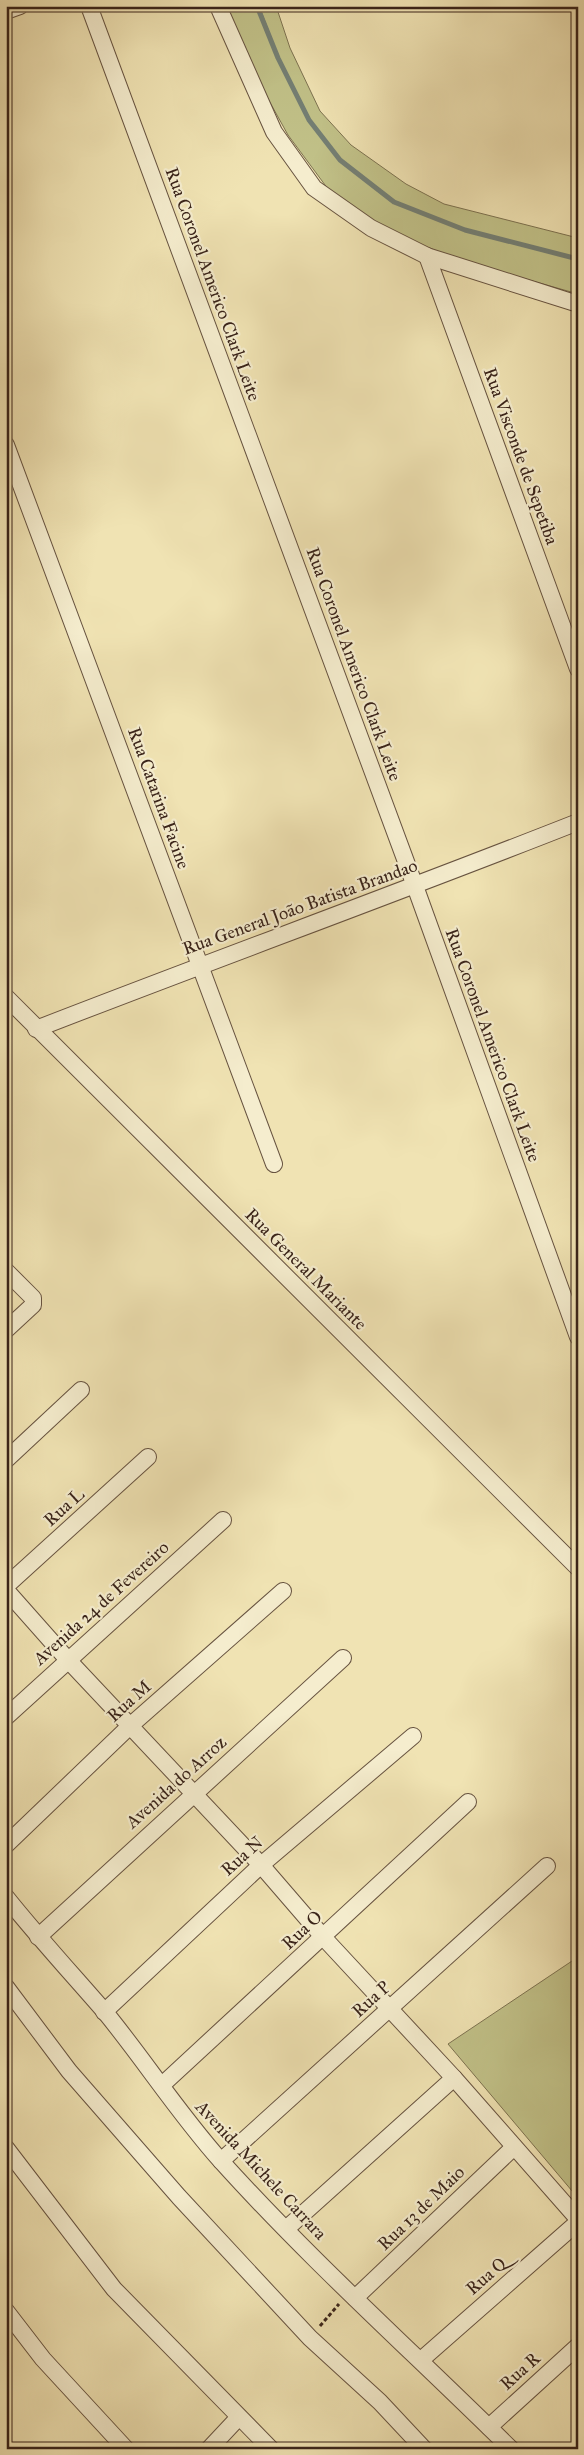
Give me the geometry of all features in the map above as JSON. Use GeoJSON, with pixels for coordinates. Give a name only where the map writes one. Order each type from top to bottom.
{"type":"FeatureCollection","features":[{"type":"Feature","properties":{"kind":"street"},"geometry":{"type":"LineString","coordinates":[[6,11],[20,6]]}},
{"type":"Feature","properties":{"kind":"street","name":"Rua Coronel Americo Clark Leite"},"geometry":{"type":"LineString","coordinates":[[89,6],[415,886],[578,1337]]}},
{"type":"Feature","properties":{"kind":"street"},"geometry":{"type":"LineString","coordinates":[[218,6],[274,132],[314,188],[371,228],[427,256],[578,304]]}},
{"type":"Feature","properties":{"kind":"street","name":"Rua Visconde de Sepetiba"},"geometry":{"type":"LineString","coordinates":[[427,256],[578,669]]}},
{"type":"Feature","properties":{"kind":"street","name":"Rua Catarina Facine"},"geometry":{"type":"LineString","coordinates":[[6,446],[274,1164]]}},
{"type":"Feature","properties":{"kind":"street","name":"Rua General João Batista Brandao"},"geometry":{"type":"LineString","coordinates":[[36,1029],[200,965],[415,886],[578,822]]}},
{"type":"Feature","properties":{"kind":"street","name":"Rua General Mariante"},"geometry":{"type":"LineString","coordinates":[[6,998],[578,1568]]}},
{"type":"Feature","properties":{"kind":"street"},"geometry":{"type":"LineString","coordinates":[[6,1271],[33,1298],[33,1304],[6,1330]]}},
{"type":"Feature","properties":{"kind":"street"},"geometry":{"type":"LineString","coordinates":[[6,1460],[81,1390]]}},
{"type":"Feature","properties":{"kind":"street","name":"Rua L"},"geometry":{"type":"LineString","coordinates":[[6,1586],[148,1457]]}},
{"type":"Feature","properties":{"kind":"street","name":"Avenida 24 de Fevereiro"},"geometry":{"type":"LineString","coordinates":[[6,1717],[222,1520]]}},
{"type":"Feature","properties":{"kind":"street"},"geometry":{"type":"LineString","coordinates":[[6,1590],[68,1660],[132,1725],[261,1865],[324,1938],[454,2078],[578,2221]]}},
{"type":"Feature","properties":{"kind":"street","name":"Rua M"},"geometry":{"type":"LineString","coordinates":[[6,1845],[132,1725],[283,1590]]}},
{"type":"Feature","properties":{"kind":"street","name":"Avenida do Arroz"},"geometry":{"type":"LineString","coordinates":[[38,1937],[194,1792],[343,1658]]}},
{"type":"Feature","properties":{"kind":"street","name":"Rua N"},"geometry":{"type":"LineString","coordinates":[[104,2012],[261,1865],[413,1736]]}},
{"type":"Feature","properties":{"kind":"street","name":"Rua O"},"geometry":{"type":"LineString","coordinates":[[162,2085],[324,1938],[468,1802]]}},
{"type":"Feature","properties":{"kind":"street","name":"Rua P"},"geometry":{"type":"LineString","coordinates":[[221,2161],[546,1866]]}},
{"type":"Feature","properties":{"kind":"street","name":"Avenida Michele Carrara"},"geometry":{"type":"LineString","coordinates":[[6,1897],[38,1937],[104,2012],[162,2085],[181,2114],[221,2161],[352,2295],[511,2449]]}},
{"type":"Feature","properties":{"kind":"street"},"geometry":{"type":"LineString","coordinates":[[6,1987],[69,2071],[123,2134],[310,2338],[380,2402],[424,2449]]}},
{"type":"Feature","properties":{"kind":"street"},"geometry":{"type":"LineString","coordinates":[[286,2229],[454,2078]]}},
{"type":"Feature","properties":{"kind":"street","name":"Rua 13 de Maio"},"geometry":{"type":"LineString","coordinates":[[352,2295],[514,2147]]}},
{"type":"Feature","properties":{"kind":"street"},"geometry":{"type":"LineString","coordinates":[[6,2148],[114,2289],[271,2449]]}},
{"type":"Feature","properties":{"kind":"street","name":"Rua Q"},"geometry":{"type":"LineString","coordinates":[[421,2360],[578,2221]]}},
{"type":"Feature","properties":{"kind":"street"},"geometry":{"type":"LineString","coordinates":[[6,2311],[43,2359],[126,2449]]}},
{"type":"Feature","properties":{"kind":"street","name":"Rua R"},"geometry":{"type":"LineString","coordinates":[[488,2427],[578,2346]]}},
{"type":"Feature","properties":{"kind":"street"},"geometry":{"type":"LineString","coordinates":[[209,2449],[240,2418]]}},
{"type":"Feature","properties":{"kind":"path"},"geometry":{"type":"LineString","coordinates":[[310,2338],[352,2295]]}},
{"type":"Feature","properties":{"kind":"green space"},"geometry":{"type":"Polygon","coordinates":[[[226,6],[257,6],[278,60],[308,120],[340,161],[394,203],[465,231],[578,260],[578,294],[466,262],[390,233],[328,189],[288,135],[267,97],[226,6]]]}},
{"type":"Feature","properties":{"kind":"green space"},"geometry":{"type":"Polygon","coordinates":[[[259,6],[276,6],[290,48],[320,111],[351,145],[406,184],[444,204],[578,238],[578,258],[465,230],[395,201],[341,159],[310,119],[279,58],[259,6]]]}},
{"type":"Feature","properties":{"kind":"green space"},"geometry":{"type":"Polygon","coordinates":[[[578,1957],[578,2198],[448,2044],[578,1957]]]}},
{"type":"Feature","properties":{"kind":"waterway"},"geometry":{"type":"LineString","coordinates":[[257,6],[278,58],[309,120],[340,160],[394,202],[465,230],[578,259]]}}]}
